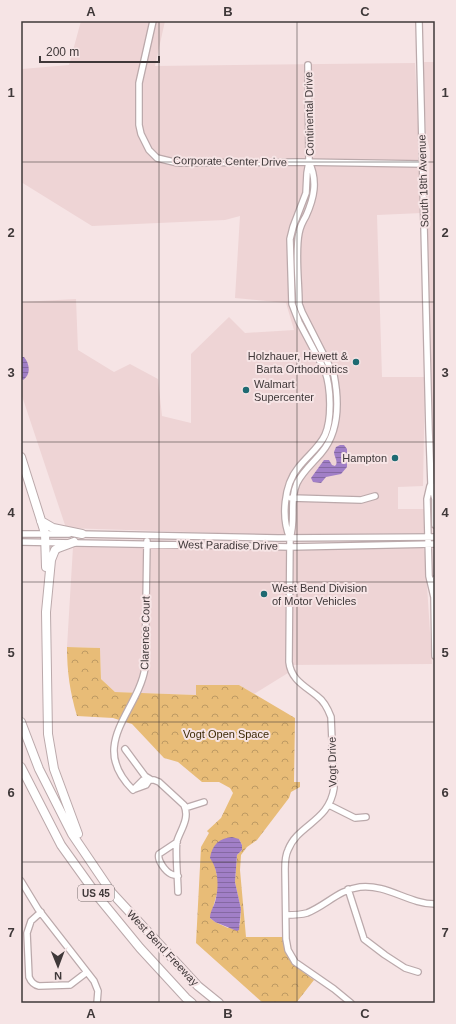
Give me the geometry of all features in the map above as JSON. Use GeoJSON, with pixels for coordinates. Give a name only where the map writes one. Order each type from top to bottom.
{"type":"FeatureCollection","features":[{"type":"Feature","properties":{"kind":"highway"},"geometry":{"type":"LineString","coordinates":[[21,457],[45,537],[48,734],[54,769],[75,829],[90,860]]}},
{"type":"Feature","properties":{"kind":"highway"},"geometry":{"type":"LineString","coordinates":[[41,521],[53,528],[82,534]]}},
{"type":"Feature","properties":{"kind":"highway"},"geometry":{"type":"LineString","coordinates":[[47,592],[53,553],[58,548],[74,542]]}},
{"type":"Feature","properties":{"kind":"highway","name":"West Bend Freeway"},"geometry":{"type":"LineString","coordinates":[[21,722],[39,769],[72,834],[112,893],[198,986],[219,1003]]}},
{"type":"Feature","properties":{"kind":"highway","name":"West Bend Freeway"},"geometry":{"type":"LineString","coordinates":[[21,767],[61,845],[99,898],[140,948],[192,1003]]}},
{"type":"Feature","properties":{"kind":"highway"},"geometry":{"type":"LineString","coordinates":[[21,779],[61,845]]}},
{"type":"Feature","properties":{"kind":"street","name":"Corporate Center Drive"},"geometry":{"type":"LineString","coordinates":[[153,21],[139,83],[139,126],[141,134],[149,150],[158,158],[178,163],[310,162],[423,164]]}},
{"type":"Feature","properties":{"kind":"street","name":"South 18th Avenue"},"geometry":{"type":"LineString","coordinates":[[419,21],[431,484],[434,499],[435,525]]}},
{"type":"Feature","properties":{"kind":"street","name":"Continental Drive"},"geometry":{"type":"LineString","coordinates":[[290,538],[286,529],[286,497],[289,484],[298,468],[318,447],[325,434],[329,421],[328,379],[299,322],[292,304],[290,239],[306,193],[307,173],[310,162],[308,65]]}},
{"type":"Feature","properties":{"kind":"street","name":"Continental Drive"},"geometry":{"type":"LineString","coordinates":[[290,538],[293,529],[293,499],[297,483],[304,472],[328,443],[333,434],[336,421],[336,385],[334,375],[299,304],[299,232],[314,192],[314,173],[310,162]]}},
{"type":"Feature","properties":{"kind":"street","name":"South 18th Avenue"},"geometry":{"type":"LineString","coordinates":[[431,484],[427,499],[428,544],[429,576],[434,597]]}},
{"type":"Feature","properties":{"kind":"street"},"geometry":{"type":"LineString","coordinates":[[286,497],[293,499],[361,500],[375,496]]}},
{"type":"Feature","properties":{"kind":"street","name":"West Paradise Drive"},"geometry":{"type":"LineString","coordinates":[[21,534],[74,542],[147,544],[290,547],[435,544]]}},
{"type":"Feature","properties":{"kind":"street","name":"West Paradise Drive"},"geometry":{"type":"LineString","coordinates":[[21,542],[45,537],[82,534],[290,538],[435,537]]}},
{"type":"Feature","properties":{"kind":"street","name":"Clarence Court"},"geometry":{"type":"LineString","coordinates":[[147,536],[144,678],[121,723],[114,747],[119,770],[133,790],[146,785],[150,779]]}},
{"type":"Feature","properties":{"kind":"street","name":"Vogt Drive"},"geometry":{"type":"LineString","coordinates":[[290,538],[289,665],[296,680],[318,697],[329,710],[331,717],[334,788],[333,796],[323,814],[301,833],[288,849],[285,859],[284,869],[288,950],[294,962],[334,989],[351,1003]]}},
{"type":"Feature","properties":{"kind":"street","name":"South 18th Avenue"},"geometry":{"type":"LineString","coordinates":[[435,579],[435,656]]}},
{"type":"Feature","properties":{"kind":"street"},"geometry":{"type":"LineString","coordinates":[[125,749],[145,776],[159,782],[184,805],[185,823],[177,842],[178,892]]}},
{"type":"Feature","properties":{"kind":"street"},"geometry":{"type":"LineString","coordinates":[[185,808],[204,802]]}},
{"type":"Feature","properties":{"kind":"street"},"geometry":{"type":"LineString","coordinates":[[329,805],[355,818],[366,818]]}},
{"type":"Feature","properties":{"kind":"street"},"geometry":{"type":"LineString","coordinates":[[177,842],[159,854],[158,860],[170,874],[178,876]]}},
{"type":"Feature","properties":{"kind":"street"},"geometry":{"type":"LineString","coordinates":[[21,881],[41,912],[94,981],[98,991],[97,1003]]}},
{"type":"Feature","properties":{"kind":"street"},"geometry":{"type":"LineString","coordinates":[[286,915],[306,913],[348,889],[370,886],[419,902],[435,904]]}},
{"type":"Feature","properties":{"kind":"street"},"geometry":{"type":"LineString","coordinates":[[348,889],[364,939],[405,968],[418,972]]}},
{"type":"Feature","properties":{"kind":"street"},"geometry":{"type":"LineString","coordinates":[[41,912],[31,921],[27,933],[30,980],[39,986],[70,985],[87,972]]}},
{"type":"Feature","properties":{"kind":"shaded area"},"geometry":{"type":"Polygon","coordinates":[[[81,21],[165,21],[155,66],[415,63],[422,213],[377,215],[382,377],[425,377],[423,486],[398,487],[398,509],[424,509],[424,533],[279,535],[66,528],[21,393],[21,302],[76,299],[78,350],[114,372],[130,364],[158,379],[162,416],[191,423],[191,354],[229,317],[245,333],[294,330],[286,303],[235,298],[240,216],[225,220],[92,226],[21,182],[22,69],[69,65],[81,21]]]}},
{"type":"Feature","properties":{"kind":"shaded area"},"geometry":{"type":"Polygon","coordinates":[[[423,62],[435,62],[435,466],[431,405],[427,229],[430,152],[426,132],[423,62]]]}},
{"type":"Feature","properties":{"kind":"shaded area"},"geometry":{"type":"Polygon","coordinates":[[[21,357],[24,357],[26,360],[29,369],[26,378],[23,380],[21,378],[21,357]]]}},
{"type":"Feature","properties":{"kind":"shaded area"},"geometry":{"type":"Polygon","coordinates":[[[344,445],[347,449],[347,467],[341,474],[326,477],[321,483],[313,482],[311,478],[324,460],[329,460],[332,465],[335,466],[336,461],[334,452],[336,447],[344,445]]]}},
{"type":"Feature","properties":{"kind":"shaded area"},"geometry":{"type":"Polygon","coordinates":[[[419,546],[424,549],[425,554],[432,664],[286,665],[288,673],[254,694],[239,685],[196,685],[196,695],[115,692],[101,679],[100,648],[67,647],[73,547],[270,550],[419,546]]]}},
{"type":"Feature","properties":{"kind":"shaded area"},"geometry":{"type":"Polygon","coordinates":[[[232,837],[239,839],[242,845],[242,850],[237,855],[235,882],[241,909],[239,930],[237,931],[215,922],[210,918],[218,885],[217,874],[210,858],[212,849],[223,839],[232,837]]]}},
{"type":"Feature","properties":{"kind":"green space","name":"Vogt Open Space"},"geometry":{"type":"Polygon","coordinates":[[[67,647],[100,648],[101,679],[115,692],[196,695],[196,685],[239,685],[295,718],[294,782],[300,782],[300,787],[291,792],[289,798],[257,840],[247,847],[241,855],[240,870],[246,937],[283,937],[284,945],[289,957],[297,967],[314,980],[296,1003],[263,1003],[196,943],[201,847],[209,833],[207,831],[221,818],[233,793],[230,788],[219,782],[202,782],[178,762],[164,758],[132,724],[113,718],[77,716],[69,682],[67,647]],[[239,839],[214,863],[218,880],[218,890],[210,918],[228,928],[240,925],[241,909],[235,882],[237,855],[242,850],[242,845],[239,839]]]}},
{"type":"Feature","properties":{"kind":"place","name":"Holzhauer, Hewett & Barta Orthodontics"},"geometry":{"type":"Point","coordinates":[356,362]}},
{"type":"Feature","properties":{"kind":"place","name":"Walmart Supercenter"},"geometry":{"type":"Point","coordinates":[246,390]}},
{"type":"Feature","properties":{"kind":"place","name":"Hampton"},"geometry":{"type":"Point","coordinates":[395,458]}},
{"type":"Feature","properties":{"kind":"place","name":"West Bend Division of Motor Vehicles"},"geometry":{"type":"Point","coordinates":[264,594]}}]}
